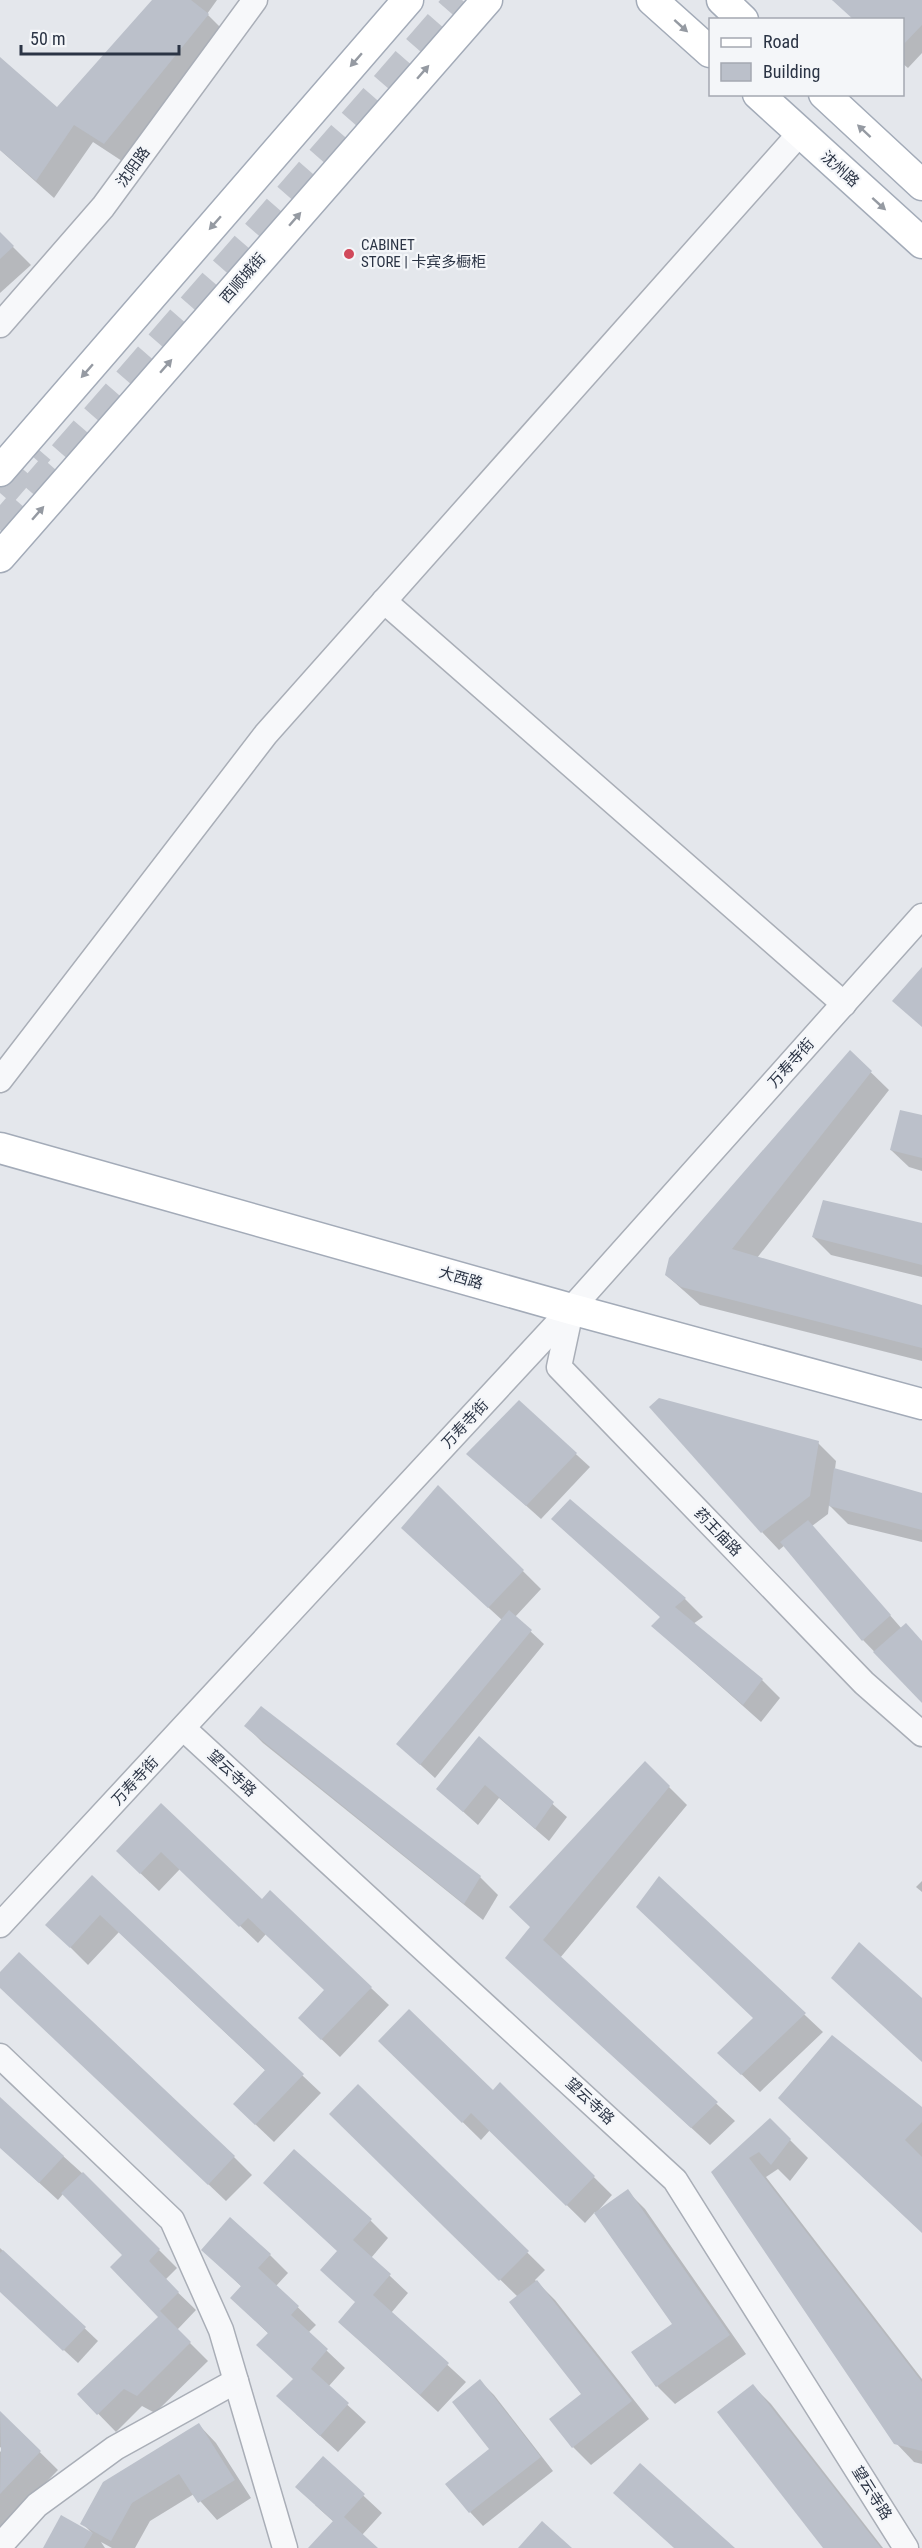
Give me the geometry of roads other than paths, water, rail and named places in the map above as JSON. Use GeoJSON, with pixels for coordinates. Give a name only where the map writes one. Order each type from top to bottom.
{"type":"FeatureCollection","features":[{"type":"Feature","properties":{"kind":"main road"},"geometry":{"type":"LineString","coordinates":[[0,471],[408,0]]}},
{"type":"Feature","properties":{"kind":"main road","name":"西顺城街"},"geometry":{"type":"LineString","coordinates":[[0,557],[486,0]]}},
{"type":"Feature","properties":{"kind":"main road"},"geometry":{"type":"LineString","coordinates":[[652,0],[709,50]]}},
{"type":"Feature","properties":{"kind":"main road"},"geometry":{"type":"LineString","coordinates":[[722,0],[741,18]]}},
{"type":"Feature","properties":{"kind":"main road","name":"沈州路"},"geometry":{"type":"LineString","coordinates":[[760,96],[922,243]]}},
{"type":"Feature","properties":{"kind":"main road"},"geometry":{"type":"LineString","coordinates":[[826,96],[922,185]]}},
{"type":"Feature","properties":{"kind":"main road","name":"大西路"},"geometry":{"type":"LineString","coordinates":[[0,1148],[571,1309],[922,1404]]}},
{"type":"Feature","properties":{"kind":"street","name":"沈阳路"},"geometry":{"type":"LineString","coordinates":[[0,325],[103,207],[255,0]]}},
{"type":"Feature","properties":{"kind":"street"},"geometry":{"type":"LineString","coordinates":[[0,1080],[266,734],[801,132]]}},
{"type":"Feature","properties":{"kind":"street"},"geometry":{"type":"LineString","coordinates":[[384,601],[844,1004]]}},
{"type":"Feature","properties":{"kind":"street","name":"万寿寺街"},"geometry":{"type":"LineString","coordinates":[[0,1925],[571,1309],[922,916]]}},
{"type":"Feature","properties":{"kind":"street","name":"药王庙路"},"geometry":{"type":"LineString","coordinates":[[571,1309],[559,1367],[864,1683],[922,1734]]}},
{"type":"Feature","properties":{"kind":"street","name":"望云寺路"},"geometry":{"type":"LineString","coordinates":[[184,1729],[675,2180],[906,2548]]}},
{"type":"Feature","properties":{"kind":"street"},"geometry":{"type":"LineString","coordinates":[[0,2056],[172,2220],[221,2330],[285,2548]]}},
{"type":"Feature","properties":{"kind":"street"},"geometry":{"type":"LineString","coordinates":[[0,2546],[37,2505],[115,2448],[236,2381]]}},
{"type":"Feature","properties":{"kind":"tunnel"},"geometry":{"type":"LineString","coordinates":[[0,530],[462,0]]}},
{"type":"Feature","properties":{"kind":"tunnel"},"geometry":{"type":"LineString","coordinates":[[0,493],[38,449]]}},
{"type":"Feature","properties":{"kind":"place","name":"CABINET STORE | 卡宾多橱柜"},"geometry":{"type":"Point","coordinates":[349,254]}}]}
